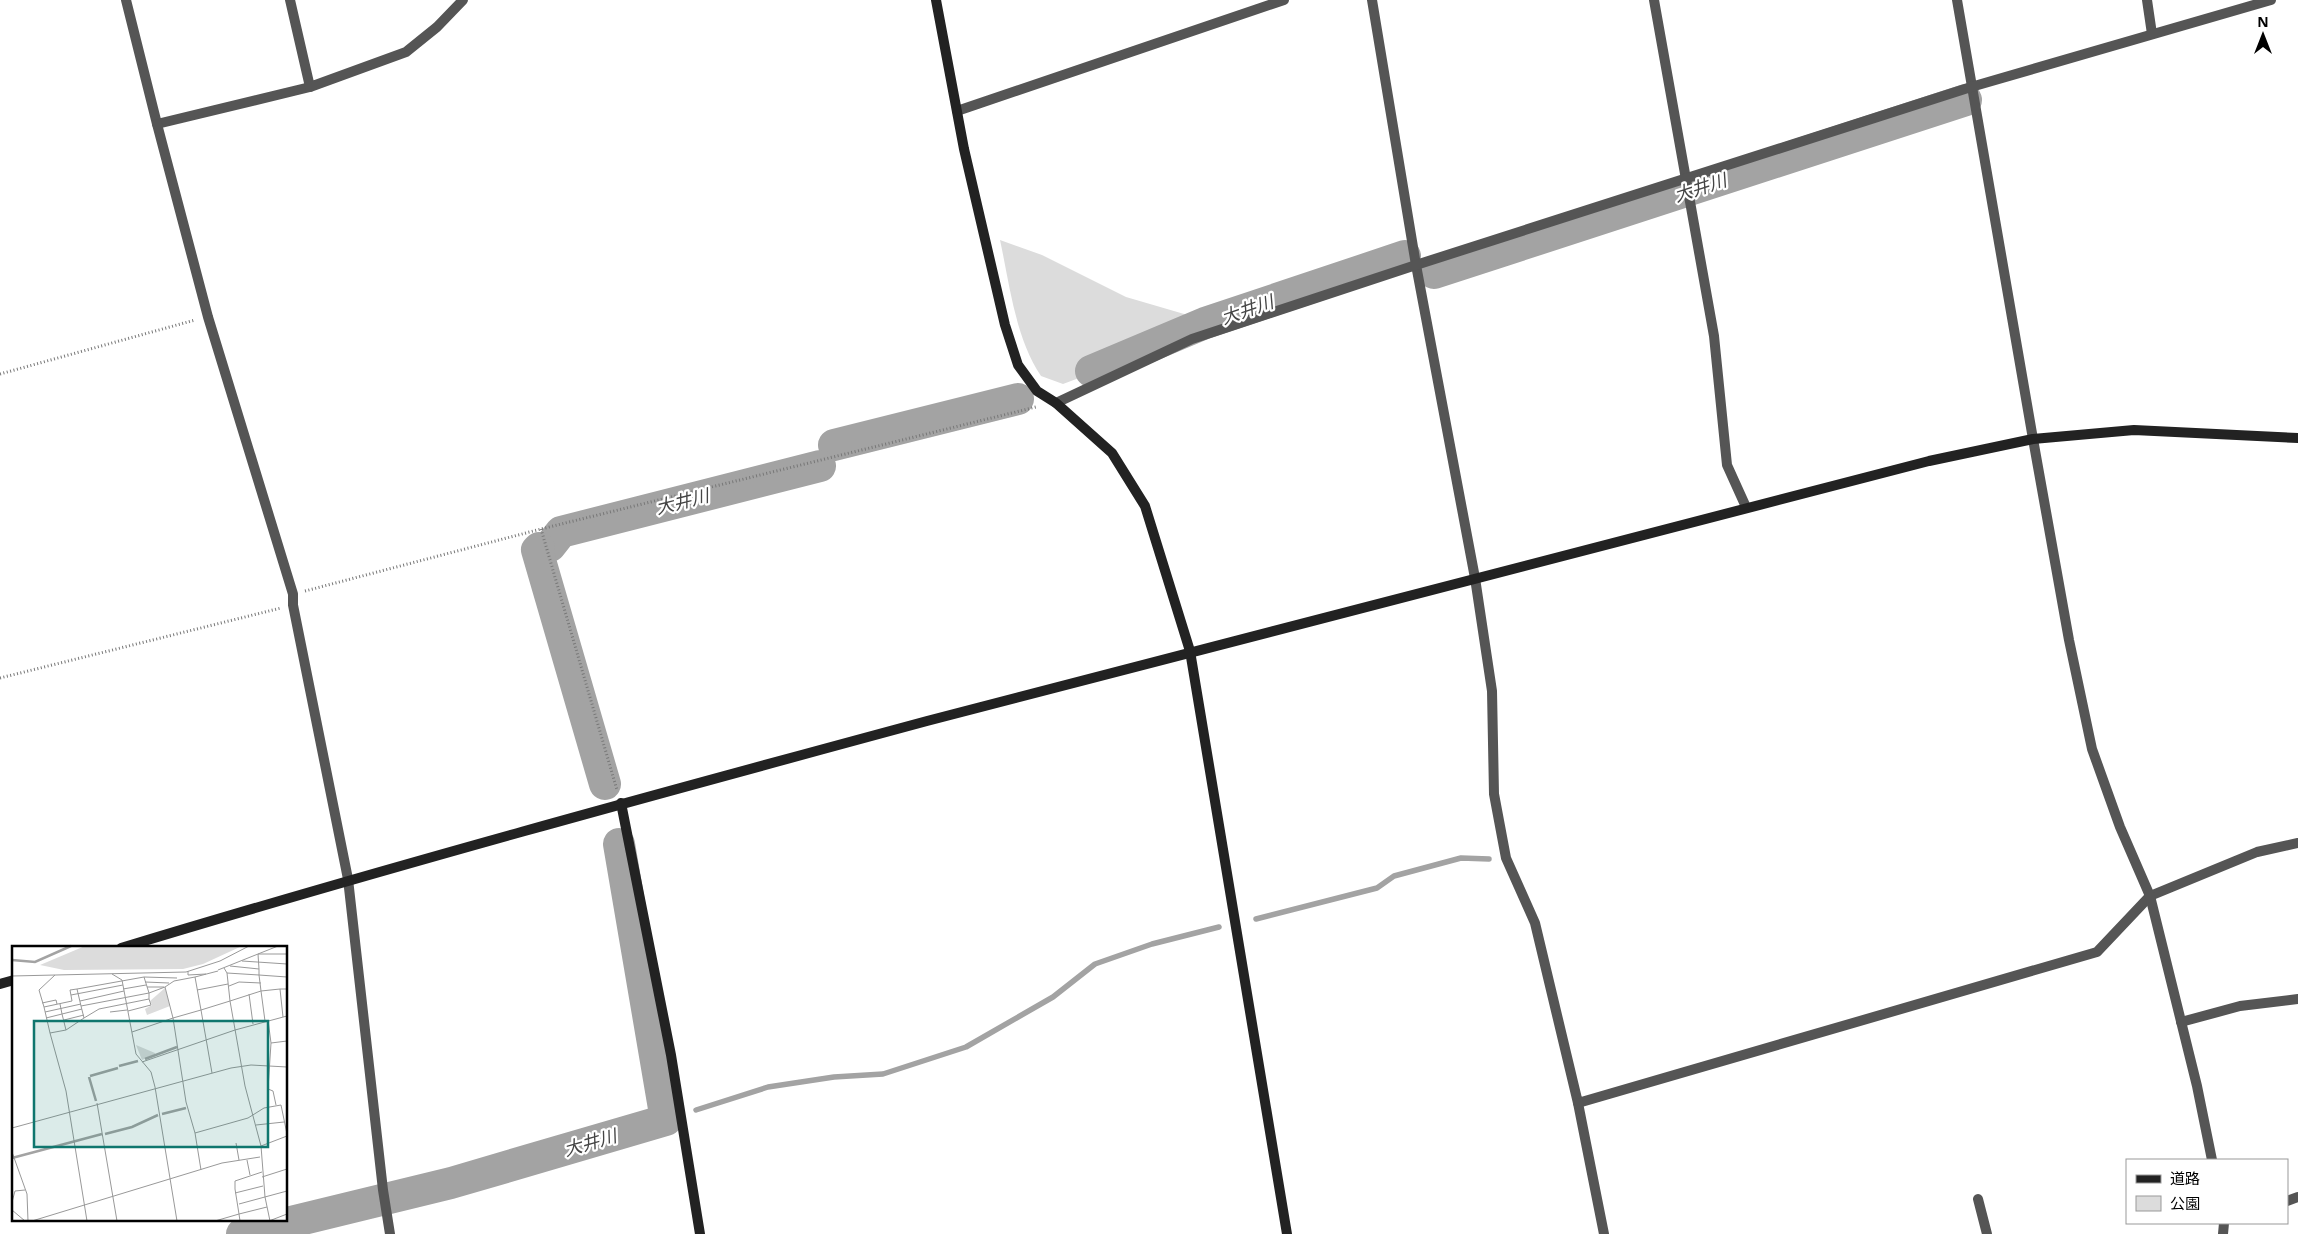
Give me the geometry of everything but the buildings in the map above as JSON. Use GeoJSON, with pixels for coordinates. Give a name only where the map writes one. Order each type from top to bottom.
{"type":"FeatureCollection","features":[{"type":"Feature","properties":{"kind":"street"},"geometry":{"type":"LineString","coordinates":[[126,0],[208,317],[292,594],[348,879],[383,1190],[390,1234]]}},
{"type":"Feature","properties":{"kind":"street"},"geometry":{"type":"LineString","coordinates":[[290,0],[310,87]]}},
{"type":"Feature","properties":{"kind":"street"},"geometry":{"type":"LineString","coordinates":[[157,124],[310,87],[406,52],[437,27],[463,0]]}},
{"type":"Feature","properties":{"kind":"street"},"geometry":{"type":"LineString","coordinates":[[936,0],[957,111],[1005,325],[1015,357],[1037,391],[1056,403],[1112,453],[1145,506],[1190,651],[1287,1234]]}},
{"type":"Feature","properties":{"kind":"street"},"geometry":{"type":"LineString","coordinates":[[957,111],[1284,0]]}},
{"type":"Feature","properties":{"kind":"street"},"geometry":{"type":"LineString","coordinates":[[1372,0],[1416,265],[1475,578],[1492,691],[1494,794],[1504,849],[1506,858],[1535,923],[1578,1103],[1604,1234]]}},
{"type":"Feature","properties":{"kind":"street"},"geometry":{"type":"LineString","coordinates":[[1654,0],[1714,336],[1727,465],[1746,507]]}},
{"type":"Feature","properties":{"kind":"street"},"geometry":{"type":"LineString","coordinates":[[1957,0],[2069,640],[2092,749],[2120,827],[2150,896],[2197,1086],[2212,1159]]}},
{"type":"Feature","properties":{"kind":"street"},"geometry":{"type":"LineString","coordinates":[[2147,0],[2152,34]]}},
{"type":"Feature","properties":{"kind":"street"},"geometry":{"type":"LineString","coordinates":[[1056,403],[1192,339],[1971,87],[2271,0]]}},
{"type":"Feature","properties":{"kind":"street"},"geometry":{"type":"LineString","coordinates":[[128,946],[348,879],[621,803],[1190,651],[1929,461],[2033,439],[2134,430],[2298,438]]}},
{"type":"Feature","properties":{"kind":"street"},"geometry":{"type":"LineString","coordinates":[[621,803],[671,1055],[700,1234]]}},
{"type":"Feature","properties":{"kind":"street"},"geometry":{"type":"LineString","coordinates":[[1578,1103],[2097,952],[2150,896],[2257,852],[2298,843]]}},
{"type":"Feature","properties":{"kind":"street"},"geometry":{"type":"LineString","coordinates":[[2181,1022],[2240,1006],[2298,999]]}},
{"type":"Feature","properties":{"kind":"street"},"geometry":{"type":"LineString","coordinates":[[1978,1199],[1987,1234]]}},
{"type":"Feature","properties":{"kind":"path"},"geometry":{"type":"LineString","coordinates":[[0,374],[208,317]]}},
{"type":"Feature","properties":{"kind":"path"},"geometry":{"type":"LineString","coordinates":[[292,594],[541,529],[1056,403]]}},
{"type":"Feature","properties":{"kind":"path"},"geometry":{"type":"LineString","coordinates":[[541,529],[621,803]]}},
{"type":"Feature","properties":{"kind":"path"},"geometry":{"type":"LineString","coordinates":[[0,678],[293,606]]}},
{"type":"Feature","properties":{"kind":"green space"},"geometry":{"type":"Polygon","coordinates":[[[1000,240],[1042,255],[1126,297],[1191,316],[1192,325],[1109,361],[1100,362],[1087,375],[1063,384],[1041,376],[1032,361],[1019,328],[1000,240]]]}},
{"type":"Feature","properties":{"kind":"waterway","name":"大井川"},"geometry":{"type":"LineString","coordinates":[[1434,273],[1966,100]]}},
{"type":"Feature","properties":{"kind":"waterway","name":"大井川"},"geometry":{"type":"LineString","coordinates":[[1091,371],[1205,323],[1405,256]]}},
{"type":"Feature","properties":{"kind":"waterway","name":"大井川"},"geometry":{"type":"LineString","coordinates":[[834,445],[1018,399]]}},
{"type":"Feature","properties":{"kind":"waterway","name":"大井川"},"geometry":{"type":"LineString","coordinates":[[550,546],[561,532],[820,466]]}},
{"type":"Feature","properties":{"kind":"waterway","name":"大井川"},"geometry":{"type":"LineString","coordinates":[[539,548],[537,550],[605,784]]}},
{"type":"Feature","properties":{"kind":"waterway","name":"大井川"},"geometry":{"type":"LineString","coordinates":[[242,1234],[451,1183],[666,1120],[619,844]]}},
{"type":"Feature","properties":{"kind":"waterway"},"geometry":{"type":"LineString","coordinates":[[1256,919],[1377,888],[1394,876],[1461,858],[1489,859]]}},
{"type":"Feature","properties":{"kind":"waterway"},"geometry":{"type":"LineString","coordinates":[[696,1110],[768,1087],[834,1077],[883,1074],[966,1047],[1053,997],[1095,964],[1152,944],[1219,927]]}}]}
